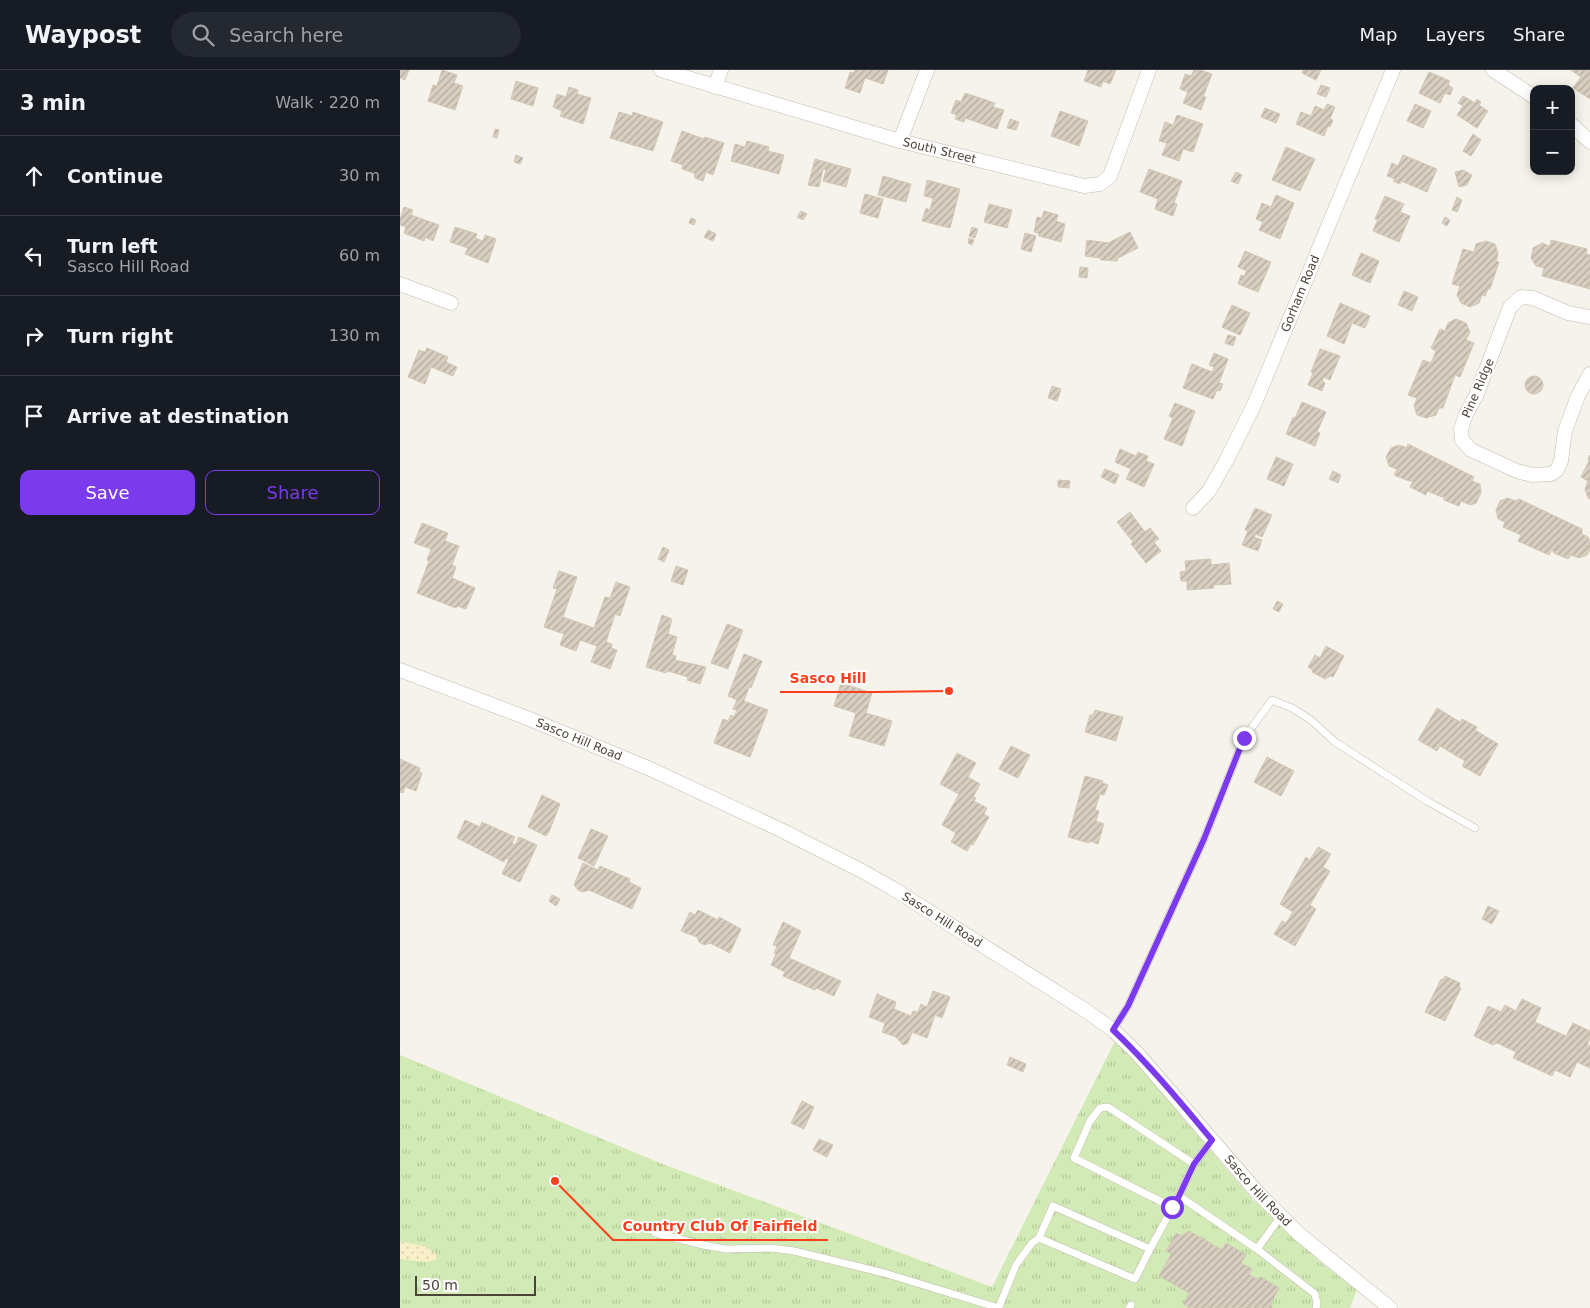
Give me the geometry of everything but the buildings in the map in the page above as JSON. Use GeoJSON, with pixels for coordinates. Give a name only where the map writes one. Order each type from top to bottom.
{"type":"FeatureCollection","features":[{"type":"Feature","properties":{"kind":"street","name":"South Street"},"geometry":{"type":"LineString","coordinates":[[661,70],[900,140],[1084,186],[1100,184],[1110,176],[1149,70]]}},
{"type":"Feature","properties":{"kind":"street"},"geometry":{"type":"LineString","coordinates":[[715,87],[721,70]]}},
{"type":"Feature","properties":{"kind":"street"},"geometry":{"type":"LineString","coordinates":[[900,140],[927,70]]}},
{"type":"Feature","properties":{"kind":"street","name":"Gorham Road"},"geometry":{"type":"LineString","coordinates":[[1193,508],[1209,490],[1254,405],[1393,70]]}},
{"type":"Feature","properties":{"kind":"street"},"geometry":{"type":"LineString","coordinates":[[1493,70],[1530,94]]}},
{"type":"Feature","properties":{"kind":"street"},"geometry":{"type":"LineString","coordinates":[[1575,128],[1590,142]]}},
{"type":"Feature","properties":{"kind":"street"},"geometry":{"type":"LineString","coordinates":[[400,284],[451,303]]}},
{"type":"Feature","properties":{"kind":"street","name":"Pine Ridge"},"geometry":{"type":"LineString","coordinates":[[1590,317],[1568,314],[1533,298],[1520,297],[1510,307],[1476,396],[1466,414],[1461,429],[1462,440],[1471,450],[1517,472],[1532,475],[1550,474],[1557,470],[1561,461],[1565,431],[1578,396],[1590,374]]}},
{"type":"Feature","properties":{"kind":"street","name":"Sasco Hill Road"},"geometry":{"type":"LineString","coordinates":[[400,670],[527,718],[648,768],[781,830],[850,865],[933,913],[1088,1012],[1113,1030],[1136,1052],[1257,1192],[1281,1216],[1306,1240],[1390,1308]]}},
{"type":"Feature","properties":{"kind":"lane"},"geometry":{"type":"LineString","coordinates":[[1113,1030],[1128,1006],[1204,839],[1244,738],[1272,700],[1292,708],[1311,720],[1335,742],[1427,801],[1475,828]]}},
{"type":"Feature","properties":{"kind":"lane"},"geometry":{"type":"LineString","coordinates":[[1172,1207],[1074,1158],[1090,1121],[1100,1108],[1108,1107],[1194,1164]]}},
{"type":"Feature","properties":{"kind":"lane"},"geometry":{"type":"LineString","coordinates":[[1039,1238],[1135,1279],[1194,1164],[1212,1140]]}},
{"type":"Feature","properties":{"kind":"lane"},"geometry":{"type":"LineString","coordinates":[[1179,1196],[1257,1249],[1315,1294],[1316,1308]]}},
{"type":"Feature","properties":{"kind":"lane"},"geometry":{"type":"LineString","coordinates":[[655,1233],[703,1245],[726,1248],[772,1248],[794,1251],[884,1273],[999,1308],[1016,1265],[1032,1243],[1039,1238],[1053,1206],[1150,1249]]}},
{"type":"Feature","properties":{"kind":"lane"},"geometry":{"type":"LineString","coordinates":[[1257,1249],[1281,1216]]}},
{"type":"Feature","properties":{"kind":"green space"},"geometry":{"type":"Polygon","coordinates":[[[1116,1039],[1145,1067],[1181,1116],[1253,1200],[1281,1221],[1320,1262],[1357,1290],[1350,1308],[400,1308],[400,1055],[660,1163],[992,1287],[1116,1039]]]}},
{"type":"Feature","properties":{"kind":"sand"},"geometry":{"type":"Polygon","coordinates":[[[400,1241],[427,1247],[436,1254],[436,1260],[426,1262],[400,1259],[400,1241]]]}},
{"type":"Feature","properties":{"kind":"place","name":"Sasco Hill"},"geometry":{"type":"Point","coordinates":[949,691]}},
{"type":"Feature","properties":{"kind":"place","name":"Country Club Of Fairfield"},"geometry":{"type":"Point","coordinates":[555,1181]}},
{"type":"Feature","properties":{"kind":"route"},"geometry":{"type":"LineString","coordinates":[[1172,1207],[1194,1164],[1212,1140],[1164,1083],[1113,1030],[1128,1006],[1204,839],[1244,738]]}}]}
